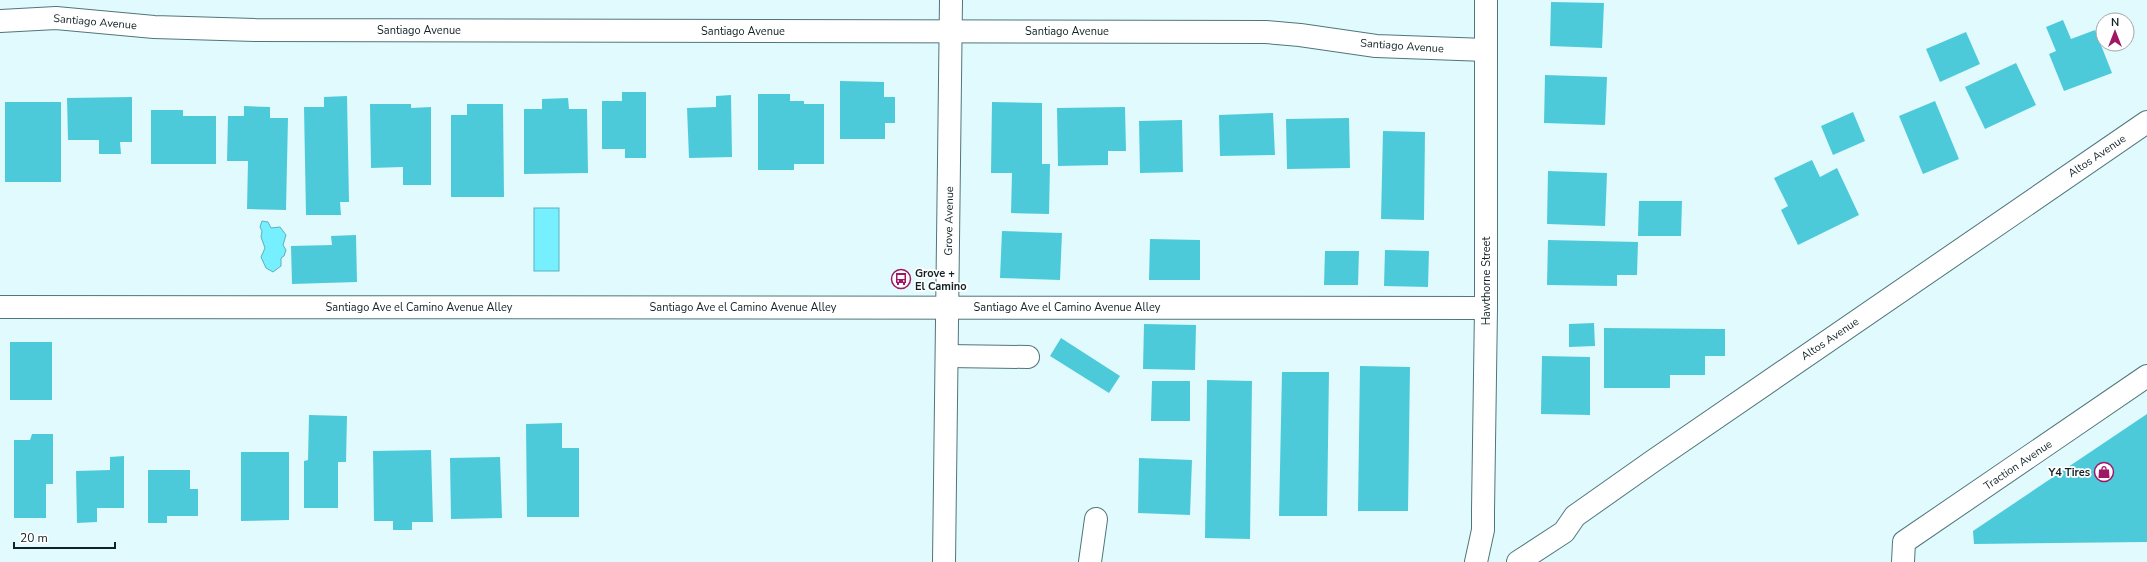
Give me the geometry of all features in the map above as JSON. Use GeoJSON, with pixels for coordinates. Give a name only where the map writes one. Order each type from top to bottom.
{"type":"FeatureCollection","features":[{"type":"Feature","properties":{"kind":"street","name":"Grove Avenue"},"geometry":{"type":"LineString","coordinates":[[944,562],[951,0]]}},
{"type":"Feature","properties":{"kind":"street","name":"Hawthorne Street"},"geometry":{"type":"LineString","coordinates":[[1476,562],[1483,530],[1486,308],[1486,0]]}},
{"type":"Feature","properties":{"kind":"street","name":"Santiago Avenue"},"geometry":{"type":"LineString","coordinates":[[0,21],[56,18],[154,28],[255,30],[1266,32],[1300,35],[1376,46],[1486,50]]}},
{"type":"Feature","properties":{"kind":"street","name":"Altos Avenue"},"geometry":{"type":"LineString","coordinates":[[1518,562],[1564,532],[1575,516],[1653,461],[2147,122]]}},
{"type":"Feature","properties":{"kind":"street","name":"Santiago Ave el Camino Avenue Alley"},"geometry":{"type":"LineString","coordinates":[[0,307],[1486,308]]}},
{"type":"Feature","properties":{"kind":"street"},"geometry":{"type":"LineString","coordinates":[[947,356],[1028,357]]}},
{"type":"Feature","properties":{"kind":"street","name":"Traction Avenue"},"geometry":{"type":"LineString","coordinates":[[1903,562],[1904,542],[2147,376]]}},
{"type":"Feature","properties":{"kind":"street"},"geometry":{"type":"LineString","coordinates":[[1090,562],[1096,519]]}},
{"type":"Feature","properties":{"kind":"water"},"geometry":{"type":"Polygon","coordinates":[[[534,208],[559,208],[559,271],[534,271],[534,208]]]}},
{"type":"Feature","properties":{"kind":"water"},"geometry":{"type":"Polygon","coordinates":[[[262,221],[268,222],[271,228],[280,227],[286,235],[283,245],[286,250],[284,256],[281,258],[281,266],[273,272],[266,268],[261,257],[265,248],[261,237],[262,231],[260,227],[262,221]]]}},
{"type":"Feature","properties":{"kind":"building"},"geometry":{"type":"Polygon","coordinates":[[[1551,2],[1604,3],[1602,48],[1550,46],[1551,2]]]}},
{"type":"Feature","properties":{"kind":"building"},"geometry":{"type":"Polygon","coordinates":[[[2063,20],[2071,39],[2095,30],[2095,52],[2104,52],[2112,73],[2064,91],[2049,54],[2056,51],[2046,27],[2063,20]]]}},
{"type":"Feature","properties":{"kind":"building"},"geometry":{"type":"Polygon","coordinates":[[[1966,32],[1980,64],[1940,82],[1926,49],[1966,32]]]}},
{"type":"Feature","properties":{"kind":"building"},"geometry":{"type":"Polygon","coordinates":[[[2016,63],[2036,105],[1985,129],[1965,87],[2016,63]]]}},
{"type":"Feature","properties":{"kind":"building"},"geometry":{"type":"Polygon","coordinates":[[[1545,75],[1607,77],[1605,125],[1544,123],[1545,75]]]}},
{"type":"Feature","properties":{"kind":"building"},"geometry":{"type":"Polygon","coordinates":[[[840,81],[884,82],[884,97],[895,97],[895,123],[885,123],[885,139],[840,139],[840,81]]]}},
{"type":"Feature","properties":{"kind":"building"},"geometry":{"type":"Polygon","coordinates":[[[622,92],[646,92],[646,158],[625,158],[625,149],[602,149],[602,101],[622,101],[622,92]]]}},
{"type":"Feature","properties":{"kind":"building"},"geometry":{"type":"Polygon","coordinates":[[[758,94],[790,94],[790,101],[804,101],[804,104],[824,104],[824,164],[794,164],[794,170],[758,170],[758,94]]]}},
{"type":"Feature","properties":{"kind":"building"},"geometry":{"type":"Polygon","coordinates":[[[731,95],[732,157],[689,158],[687,108],[716,107],[716,96],[731,95]]]}},
{"type":"Feature","properties":{"kind":"building"},"geometry":{"type":"Polygon","coordinates":[[[347,96],[349,202],[340,202],[341,215],[306,215],[304,107],[324,107],[324,97],[347,96]]]}},
{"type":"Feature","properties":{"kind":"building"},"geometry":{"type":"Polygon","coordinates":[[[132,97],[132,142],[120,142],[121,154],[99,154],[99,140],[68,140],[67,98],[132,97]]]}},
{"type":"Feature","properties":{"kind":"building"},"geometry":{"type":"Polygon","coordinates":[[[568,98],[569,109],[587,109],[588,173],[524,174],[524,109],[542,109],[542,99],[568,98]]]}},
{"type":"Feature","properties":{"kind":"building"},"geometry":{"type":"Polygon","coordinates":[[[1935,101],[1959,159],[1923,174],[1899,116],[1935,101]]]}},
{"type":"Feature","properties":{"kind":"building"},"geometry":{"type":"Polygon","coordinates":[[[5,102],[61,102],[61,182],[5,182],[5,102]]]}},
{"type":"Feature","properties":{"kind":"building"},"geometry":{"type":"Polygon","coordinates":[[[992,102],[1042,103],[1042,164],[1050,164],[1049,214],[1011,213],[1012,173],[991,173],[992,102]]]}},
{"type":"Feature","properties":{"kind":"building"},"geometry":{"type":"Polygon","coordinates":[[[370,104],[411,104],[411,108],[431,107],[431,185],[403,185],[403,167],[371,168],[370,104]]]}},
{"type":"Feature","properties":{"kind":"building"},"geometry":{"type":"Polygon","coordinates":[[[467,104],[503,104],[504,197],[451,197],[451,115],[467,115],[467,104]]]}},
{"type":"Feature","properties":{"kind":"building"},"geometry":{"type":"Polygon","coordinates":[[[244,106],[270,107],[270,118],[288,118],[286,210],[247,209],[248,161],[227,161],[228,116],[244,116],[244,106]]]}},
{"type":"Feature","properties":{"kind":"building"},"geometry":{"type":"Polygon","coordinates":[[[1125,107],[1126,151],[1108,151],[1108,165],[1058,166],[1057,108],[1125,107]]]}},
{"type":"Feature","properties":{"kind":"building"},"geometry":{"type":"Polygon","coordinates":[[[151,110],[183,110],[183,116],[216,116],[216,164],[151,164],[151,110]]]}},
{"type":"Feature","properties":{"kind":"building"},"geometry":{"type":"Polygon","coordinates":[[[1853,112],[1865,141],[1833,155],[1821,126],[1853,112]]]}},
{"type":"Feature","properties":{"kind":"building"},"geometry":{"type":"Polygon","coordinates":[[[1273,113],[1275,155],[1220,156],[1219,115],[1273,113]]]}},
{"type":"Feature","properties":{"kind":"building"},"geometry":{"type":"Polygon","coordinates":[[[1349,118],[1350,168],[1287,169],[1286,119],[1349,118]]]}},
{"type":"Feature","properties":{"kind":"building"},"geometry":{"type":"Polygon","coordinates":[[[1182,120],[1183,172],[1140,173],[1139,121],[1182,120]]]}},
{"type":"Feature","properties":{"kind":"building"},"geometry":{"type":"Polygon","coordinates":[[[1383,131],[1425,132],[1424,220],[1381,219],[1383,131]]]}},
{"type":"Feature","properties":{"kind":"building"},"geometry":{"type":"Polygon","coordinates":[[[1812,160],[1820,177],[1837,168],[1859,215],[1798,245],[1781,210],[1788,206],[1774,178],[1812,160]]]}},
{"type":"Feature","properties":{"kind":"building"},"geometry":{"type":"Polygon","coordinates":[[[1548,171],[1607,173],[1605,226],[1547,224],[1548,171]]]}},
{"type":"Feature","properties":{"kind":"building"},"geometry":{"type":"Polygon","coordinates":[[[1639,201],[1682,201],[1681,236],[1638,236],[1639,201]]]}},
{"type":"Feature","properties":{"kind":"building"},"geometry":{"type":"Polygon","coordinates":[[[1002,231],[1062,233],[1060,280],[1000,278],[1002,231]]]}},
{"type":"Feature","properties":{"kind":"building"},"geometry":{"type":"Polygon","coordinates":[[[356,235],[357,282],[292,284],[291,246],[332,245],[331,236],[356,235]]]}},
{"type":"Feature","properties":{"kind":"building"},"geometry":{"type":"Polygon","coordinates":[[[1150,239],[1200,240],[1200,280],[1149,280],[1150,239]]]}},
{"type":"Feature","properties":{"kind":"building"},"geometry":{"type":"Polygon","coordinates":[[[1548,240],[1638,242],[1637,275],[1617,275],[1617,286],[1547,285],[1548,240]]]}},
{"type":"Feature","properties":{"kind":"building"},"geometry":{"type":"Polygon","coordinates":[[[1385,250],[1429,251],[1428,287],[1384,286],[1385,250]]]}},
{"type":"Feature","properties":{"kind":"building"},"geometry":{"type":"Polygon","coordinates":[[[1325,251],[1359,251],[1358,285],[1324,285],[1325,251]]]}},
{"type":"Feature","properties":{"kind":"building"},"geometry":{"type":"Polygon","coordinates":[[[1594,323],[1595,346],[1569,347],[1569,324],[1594,323]]]}},
{"type":"Feature","properties":{"kind":"building"},"geometry":{"type":"Polygon","coordinates":[[[1144,324],[1196,325],[1195,370],[1143,369],[1144,324]]]}},
{"type":"Feature","properties":{"kind":"building"},"geometry":{"type":"Polygon","coordinates":[[[1604,328],[1725,329],[1725,356],[1705,356],[1705,375],[1670,375],[1670,388],[1604,388],[1604,328]]]}},
{"type":"Feature","properties":{"kind":"building"},"geometry":{"type":"Polygon","coordinates":[[[1061,338],[1120,376],[1109,393],[1050,356],[1061,338]]]}},
{"type":"Feature","properties":{"kind":"building"},"geometry":{"type":"Polygon","coordinates":[[[10,342],[52,342],[52,400],[10,400],[10,342]]]}},
{"type":"Feature","properties":{"kind":"building"},"geometry":{"type":"Polygon","coordinates":[[[1542,356],[1590,357],[1590,415],[1541,414],[1542,356]]]}},
{"type":"Feature","properties":{"kind":"building"},"geometry":{"type":"Polygon","coordinates":[[[1360,366],[1410,367],[1408,511],[1358,511],[1360,366]]]}},
{"type":"Feature","properties":{"kind":"building"},"geometry":{"type":"Polygon","coordinates":[[[1282,372],[1329,372],[1327,516],[1279,516],[1282,372]]]}},
{"type":"Feature","properties":{"kind":"building"},"geometry":{"type":"Polygon","coordinates":[[[1207,380],[1252,381],[1250,539],[1205,538],[1207,380]]]}},
{"type":"Feature","properties":{"kind":"building"},"geometry":{"type":"Polygon","coordinates":[[[1152,381],[1190,381],[1190,421],[1151,421],[1152,381]]]}},
{"type":"Feature","properties":{"kind":"building","name":"Y4 Tires"},"geometry":{"type":"Polygon","coordinates":[[[2147,414],[2147,542],[1974,544],[1973,531],[2147,414]]]}},
{"type":"Feature","properties":{"kind":"building"},"geometry":{"type":"Polygon","coordinates":[[[309,415],[347,416],[346,462],[338,462],[338,508],[304,508],[304,461],[308,460],[309,415]]]}},
{"type":"Feature","properties":{"kind":"building"},"geometry":{"type":"Polygon","coordinates":[[[562,423],[562,448],[579,448],[579,517],[527,517],[526,424],[562,423]]]}},
{"type":"Feature","properties":{"kind":"building"},"geometry":{"type":"Polygon","coordinates":[[[32,434],[53,434],[53,484],[46,484],[46,518],[14,518],[14,440],[30,440],[32,434]]]}},
{"type":"Feature","properties":{"kind":"building"},"geometry":{"type":"Polygon","coordinates":[[[431,450],[433,522],[412,522],[412,530],[393,530],[393,521],[374,521],[373,451],[431,450]]]}},
{"type":"Feature","properties":{"kind":"building"},"geometry":{"type":"Polygon","coordinates":[[[241,452],[289,452],[289,520],[241,521],[241,452]]]}},
{"type":"Feature","properties":{"kind":"building"},"geometry":{"type":"Polygon","coordinates":[[[124,456],[124,508],[97,508],[97,522],[77,523],[76,471],[110,470],[110,457],[124,456]]]}},
{"type":"Feature","properties":{"kind":"building"},"geometry":{"type":"Polygon","coordinates":[[[500,457],[502,518],[451,519],[450,458],[500,457]]]}},
{"type":"Feature","properties":{"kind":"building"},"geometry":{"type":"Polygon","coordinates":[[[1139,458],[1192,460],[1190,515],[1138,513],[1139,458]]]}},
{"type":"Feature","properties":{"kind":"building"},"geometry":{"type":"Polygon","coordinates":[[[148,470],[190,470],[190,489],[198,489],[198,516],[167,516],[167,523],[148,523],[148,470]]]}},
{"type":"Feature","properties":{"kind":"place","name":"Grove + El Camino"},"geometry":{"type":"Point","coordinates":[901,279]}},
{"type":"Feature","properties":{"kind":"place","name":"Y4 Tires"},"geometry":{"type":"Point","coordinates":[2104,472]}}]}
